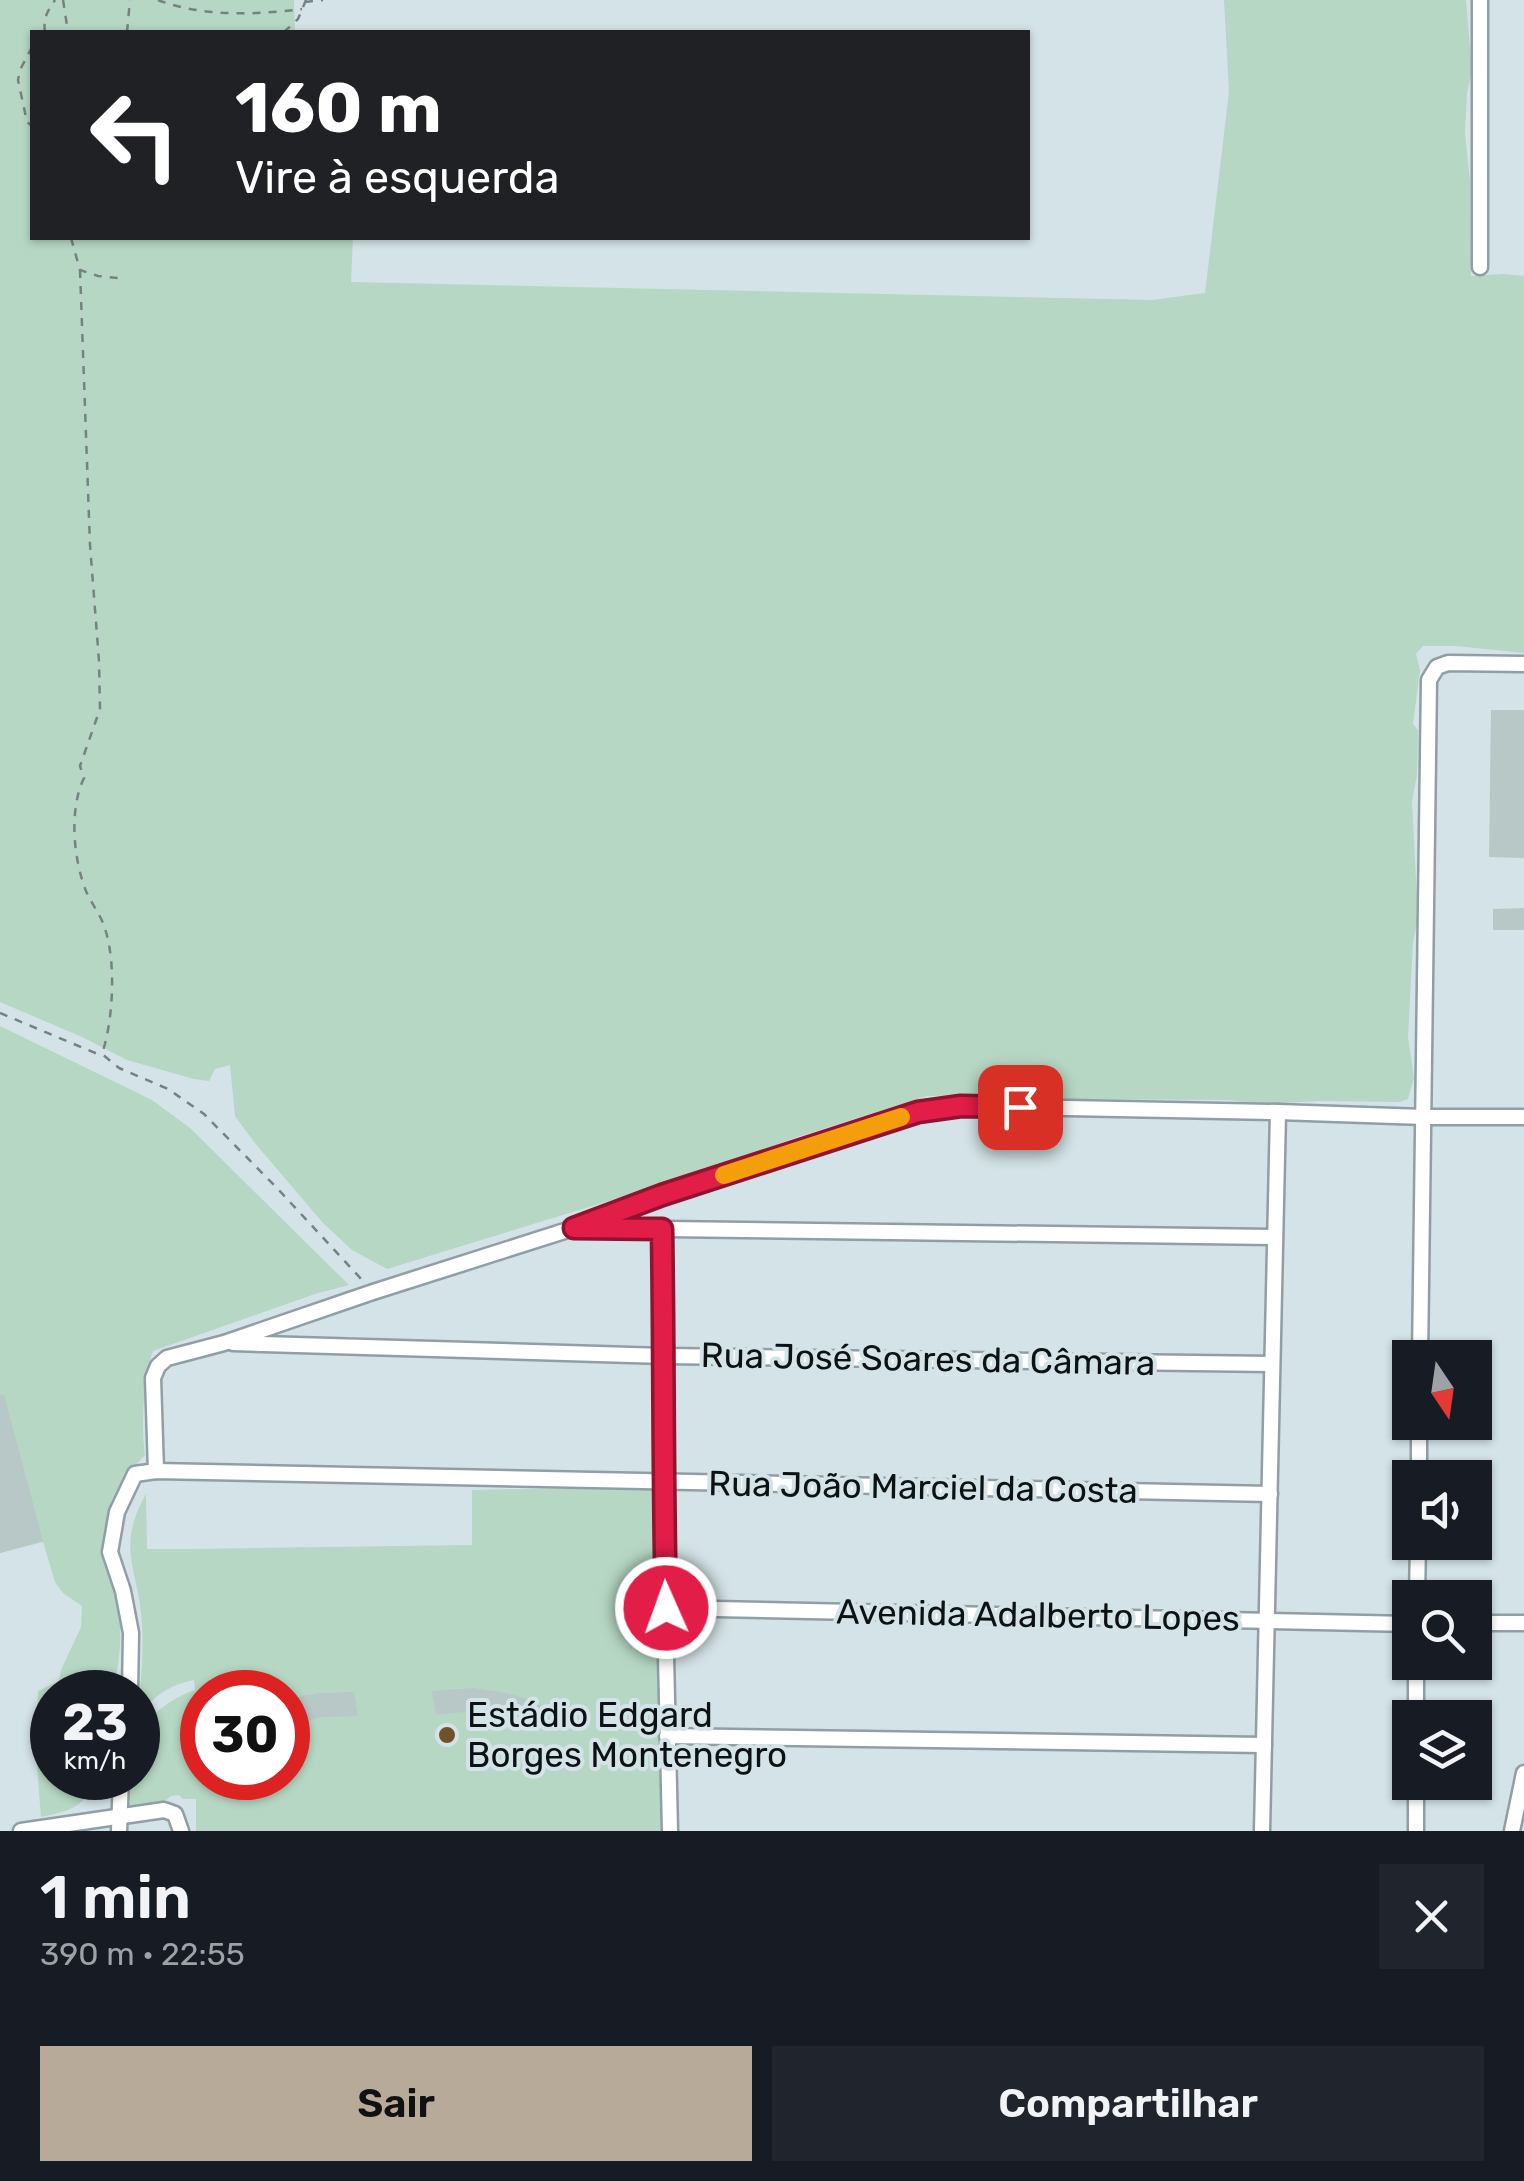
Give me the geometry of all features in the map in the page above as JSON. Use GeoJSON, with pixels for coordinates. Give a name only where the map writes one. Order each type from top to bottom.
{"type":"FeatureCollection","features":[{"type":"Feature","properties":{"kind":"street"},"geometry":{"type":"LineString","coordinates":[[1480,0],[1480,267]]}},
{"type":"Feature","properties":{"kind":"street"},"geometry":{"type":"LineString","coordinates":[[1420,1340],[1429,680],[1437,667],[1448,664],[1524,664]]}},
{"type":"Feature","properties":{"kind":"street"},"geometry":{"type":"LineString","coordinates":[[130,1670],[131,1634],[110,1552],[117,1512],[135,1474],[156,1472],[153,1378],[167,1358],[224,1343],[918,1112],[961,1106],[1524,1117]]}},
{"type":"Feature","properties":{"kind":"street"},"geometry":{"type":"LineString","coordinates":[[1262,1831],[1278,1112]]}},
{"type":"Feature","properties":{"kind":"street"},"geometry":{"type":"LineString","coordinates":[[574,1228],[1275,1236]]}},
{"type":"Feature","properties":{"kind":"street"},"geometry":{"type":"LineString","coordinates":[[662,1229],[662,1481],[670,1831]]}},
{"type":"Feature","properties":{"kind":"street","name":"Rua José Soares da Câmara"},"geometry":{"type":"LineString","coordinates":[[224,1343],[664,1356],[1272,1364]]}},
{"type":"Feature","properties":{"kind":"street","name":"Rua João Marciel da Costa"},"geometry":{"type":"LineString","coordinates":[[156,1472],[1270,1494]]}},
{"type":"Feature","properties":{"kind":"street","name":"Avenida Adalberto Lopes"},"geometry":{"type":"LineString","coordinates":[[666,1608],[1392,1623]]}},
{"type":"Feature","properties":{"kind":"street"},"geometry":{"type":"LineString","coordinates":[[1492,1623],[1524,1622]]}},
{"type":"Feature","properties":{"kind":"street"},"geometry":{"type":"LineString","coordinates":[[667,1736],[1264,1744]]}},
{"type":"Feature","properties":{"kind":"street"},"geometry":{"type":"LineString","coordinates":[[1512,1831],[1524,1773]]}},
{"type":"Feature","properties":{"kind":"street"},"geometry":{"type":"LineString","coordinates":[[1416,1800],[1416,1831]]}},
{"type":"Feature","properties":{"kind":"street"},"geometry":{"type":"LineString","coordinates":[[21,1831],[118,1824],[164,1810],[179,1821],[181,1831]]}},
{"type":"Feature","properties":{"kind":"path"},"geometry":{"type":"LineString","coordinates":[[45,30],[46,12],[55,0]]}},
{"type":"Feature","properties":{"kind":"path"},"geometry":{"type":"LineString","coordinates":[[64,0],[68,30]]}},
{"type":"Feature","properties":{"kind":"path"},"geometry":{"type":"LineString","coordinates":[[127,30],[130,0]]}},
{"type":"Feature","properties":{"kind":"path"},"geometry":{"type":"LineString","coordinates":[[158,0],[214,12],[302,9]]}},
{"type":"Feature","properties":{"kind":"path"},"geometry":{"type":"LineString","coordinates":[[286,30],[298,18],[305,1],[323,0]]}},
{"type":"Feature","properties":{"kind":"path"},"geometry":{"type":"LineString","coordinates":[[30,51],[18,80],[30,124]]}},
{"type":"Feature","properties":{"kind":"path"},"geometry":{"type":"LineString","coordinates":[[72,240],[80,270],[90,545],[100,661],[100,709],[80,766],[84,778],[74,816],[86,892],[108,936],[110,998],[108,1036],[102,1054],[119,1068],[168,1089],[204,1114],[373,1292]]}},
{"type":"Feature","properties":{"kind":"path"},"geometry":{"type":"LineString","coordinates":[[80,270],[118,278]]}},
{"type":"Feature","properties":{"kind":"path"},"geometry":{"type":"LineString","coordinates":[[0,1013],[106,1058]]}},
{"type":"Feature","properties":{"kind":"green space"},"geometry":{"type":"Polygon","coordinates":[[[0,0],[294,0],[295,30],[30,30],[30,240],[353,240],[351,282],[1152,300],[1205,293],[1229,92],[1224,0],[1466,0],[1472,71],[1465,134],[1470,181],[1471,276],[1524,276],[1524,653],[1423,646],[1416,654],[1420,670],[1413,724],[1418,730],[1412,801],[1418,919],[1413,942],[1408,1037],[1414,1078],[1408,1099],[1260,1104],[1229,1100],[927,1096],[641,1191],[387,1269],[352,1250],[323,1223],[254,1142],[235,1116],[230,1065],[215,1069],[209,1081],[194,1079],[127,1060],[0,1002],[0,0]]]}},
{"type":"Feature","properties":{"kind":"green space"},"geometry":{"type":"Polygon","coordinates":[[[0,1026],[152,1100],[190,1128],[349,1285],[153,1351],[144,1403],[145,1455],[121,1485],[105,1533],[118,1599],[117,1670],[61,1670],[81,1627],[82,1606],[55,1582],[43,1542],[0,1553],[0,1026]]]}},
{"type":"Feature","properties":{"kind":"green space"},"geometry":{"type":"Polygon","coordinates":[[[651,1487],[656,1536],[662,1831],[196,1831],[196,1800],[310,1800],[310,1670],[180,1670],[180,1684],[160,1695],[160,1670],[141,1670],[142,1624],[130,1545],[146,1494],[147,1549],[472,1545],[472,1490],[651,1487]]]}},
{"type":"Feature","properties":{"kind":"green space"},"geometry":{"type":"Polygon","coordinates":[[[180,1697],[180,1796],[171,1796],[165,1806],[129,1811],[130,1800],[160,1800],[160,1710],[180,1697]]]}},
{"type":"Feature","properties":{"kind":"green space"},"geometry":{"type":"Polygon","coordinates":[[[40,1800],[83,1800],[60,1813],[41,1817],[40,1800]]]}},
{"type":"Feature","properties":{"kind":"building"},"geometry":{"type":"Polygon","coordinates":[[[1491,710],[1524,710],[1524,858],[1489,857],[1491,710]]]}},
{"type":"Feature","properties":{"kind":"building"},"geometry":{"type":"Polygon","coordinates":[[[1524,908],[1524,930],[1493,930],[1493,909],[1524,908]]]}},
{"type":"Feature","properties":{"kind":"building"},"geometry":{"type":"Polygon","coordinates":[[[0,1395],[4,1395],[43,1541],[0,1553],[0,1395]]]}},
{"type":"Feature","properties":{"kind":"building"},"geometry":{"type":"Polygon","coordinates":[[[474,1688],[527,1699],[549,1710],[533,1729],[498,1714],[436,1715],[432,1691],[474,1688]]]}},
{"type":"Feature","properties":{"kind":"building"},"geometry":{"type":"Polygon","coordinates":[[[354,1692],[358,1716],[310,1720],[310,1695],[354,1692]]]}},
{"type":"Feature","properties":{"kind":"slow traffic"},"geometry":{"type":"LineString","coordinates":[[724,1175],[901,1117]]}},
{"type":"Feature","properties":{"kind":"place","name":"Estádio Edgard Borges Montenegro"},"geometry":{"type":"Point","coordinates":[447,1735]}},
{"type":"Feature","properties":{"kind":"route"},"geometry":{"type":"LineString","coordinates":[[666,1608],[662,1229],[574,1228],[662,1195],[918,1112],[961,1106],[1020,1107]]}}]}
